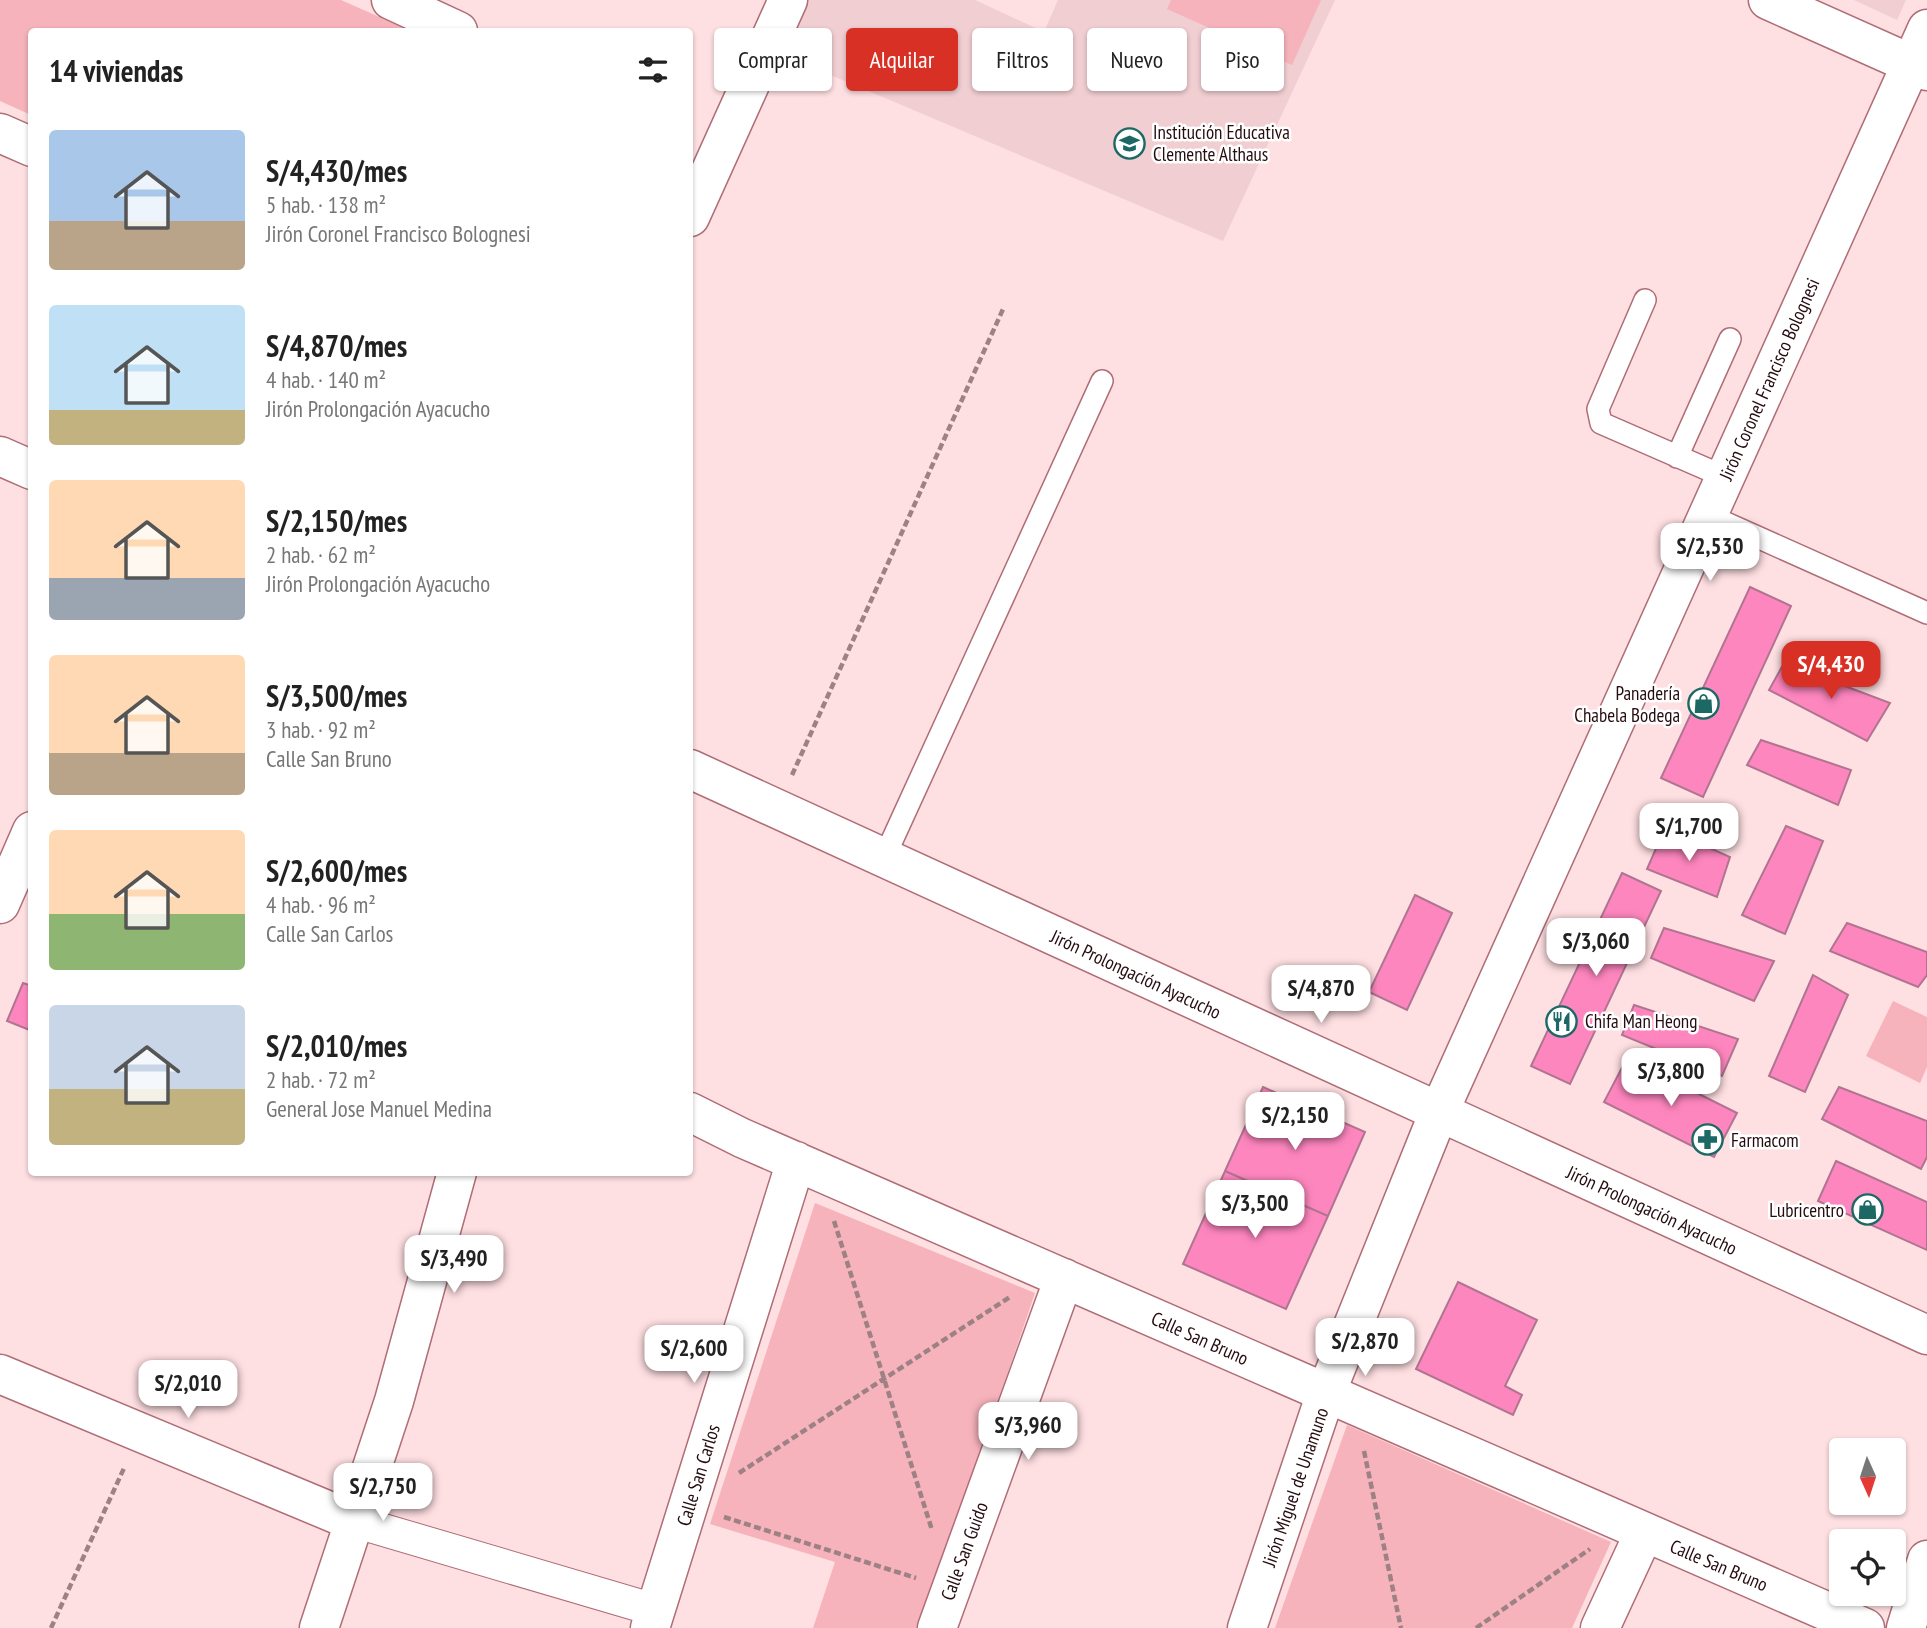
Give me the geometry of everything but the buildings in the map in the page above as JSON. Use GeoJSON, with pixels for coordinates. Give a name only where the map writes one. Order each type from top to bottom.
{"type":"FeatureCollection","features":[{"type":"Feature","properties":{"kind":"street"},"geometry":{"type":"LineString","coordinates":[[391,0],[463,21]]}},
{"type":"Feature","properties":{"kind":"street"},"geometry":{"type":"LineString","coordinates":[[693,210],[788,0]]}},
{"type":"Feature","properties":{"kind":"street"},"geometry":{"type":"LineString","coordinates":[[1768,0],[1919,68]]}},
{"type":"Feature","properties":{"kind":"street","name":"Jirón Coronel Francisco Bolognesi"},"geometry":{"type":"LineString","coordinates":[[1439,1112],[1725,477],[1919,68],[1927,29]]}},
{"type":"Feature","properties":{"kind":"street"},"geometry":{"type":"LineString","coordinates":[[0,456],[28,468]]}},
{"type":"Feature","properties":{"kind":"street","name":"Jirón Prolongación Ayacucho"},"geometry":{"type":"LineString","coordinates":[[693,770],[1927,1335]]}},
{"type":"Feature","properties":{"kind":"street"},"geometry":{"type":"LineString","coordinates":[[0,904],[28,840]]}},
{"type":"Feature","properties":{"kind":"street","name":"Jirón Miguel de Unamuno"},"geometry":{"type":"LineString","coordinates":[[1247,1628],[1341,1400],[1439,1112]]}},
{"type":"Feature","properties":{"kind":"street","name":"Calle San Bruno"},"geometry":{"type":"LineString","coordinates":[[693,1113],[806,1166],[1865,1628]]}},
{"type":"Feature","properties":{"kind":"street","name":"Calle San Carlos"},"geometry":{"type":"LineString","coordinates":[[652,1619],[688,1506],[806,1166]]}},
{"type":"Feature","properties":{"kind":"street"},"geometry":{"type":"LineString","coordinates":[[319,1628],[394,1401],[456,1176]]}},
{"type":"Feature","properties":{"kind":"street","name":"Calle San Guido"},"geometry":{"type":"LineString","coordinates":[[937,1628],[1056,1275]]}},
{"type":"Feature","properties":{"kind":"street"},"geometry":{"type":"LineString","coordinates":[[0,1374],[353,1521],[652,1619]]}},
{"type":"Feature","properties":{"kind":"street"},"geometry":{"type":"LineString","coordinates":[[1600,1628],[1635,1528]]}},
{"type":"Feature","properties":{"kind":"street"},"geometry":{"type":"LineString","coordinates":[[1906,1628],[1927,1560]]}},
{"type":"Feature","properties":{"kind":"lane"},"geometry":{"type":"LineString","coordinates":[[1645,300],[1598,409],[1601,424],[1725,477]]}},
{"type":"Feature","properties":{"kind":"lane"},"geometry":{"type":"LineString","coordinates":[[1677,457],[1730,339]]}},
{"type":"Feature","properties":{"kind":"lane"},"geometry":{"type":"LineString","coordinates":[[884,858],[1102,381]]}},
{"type":"Feature","properties":{"kind":"lane"},"geometry":{"type":"LineString","coordinates":[[1708,515],[1927,613]]}},
{"type":"Feature","properties":{"kind":"path"},"geometry":{"type":"LineString","coordinates":[[777,809],[1004,307]]}},
{"type":"Feature","properties":{"kind":"path"},"geometry":{"type":"LineString","coordinates":[[806,1166],[886,1380],[950,1589]]}},
{"type":"Feature","properties":{"kind":"path"},"geometry":{"type":"LineString","coordinates":[[688,1506],[1056,1275]]}},
{"type":"Feature","properties":{"kind":"path"},"geometry":{"type":"LineString","coordinates":[[1341,1400],[1401,1628]]}},
{"type":"Feature","properties":{"kind":"path"},"geometry":{"type":"LineString","coordinates":[[62,1628],[52,1626],[141,1433]]}},
{"type":"Feature","properties":{"kind":"path"},"geometry":{"type":"LineString","coordinates":[[688,1506],[950,1589]]}},
{"type":"Feature","properties":{"kind":"path"},"geometry":{"type":"LineString","coordinates":[[1476,1628],[1635,1528]]}},
{"type":"Feature","properties":{"kind":"shaded area"},"geometry":{"type":"Polygon","coordinates":[[[0,0],[341,0],[404,28],[28,28],[28,114],[0,101],[0,0]]]}},
{"type":"Feature","properties":{"kind":"shaded area","name":"Institución Educativa Clemente Althaus"},"geometry":{"type":"Polygon","coordinates":[[[783,0],[975,0],[1035,28],[972,28],[972,91],[1073,91],[1073,28],[1046,28],[1058,0],[1335,0],[1223,241],[868,91],[958,91],[958,28],[846,28],[846,82],[832,76],[832,28],[770,28],[783,0]]]}},
{"type":"Feature","properties":{"kind":"shaded area"},"geometry":{"type":"Polygon","coordinates":[[[1171,0],[1321,0],[1292,65],[1284,61],[1284,28],[1209,28],[1167,9],[1171,0]]]}},
{"type":"Feature","properties":{"kind":"shaded area"},"geometry":{"type":"Polygon","coordinates":[[[1854,0],[1906,0],[1897,20],[1854,0]]]}},
{"type":"Feature","properties":{"kind":"shaded area"},"geometry":{"type":"Polygon","coordinates":[[[1893,1001],[1927,1017],[1927,1067],[1920,1083],[1866,1056],[1893,1001]]]}},
{"type":"Feature","properties":{"kind":"shaded area"},"geometry":{"type":"Polygon","coordinates":[[[815,1203],[1035,1293],[921,1628],[813,1628],[835,1562],[710,1524],[815,1203]]]}},
{"type":"Feature","properties":{"kind":"shaded area"},"geometry":{"type":"Polygon","coordinates":[[[1347,1425],[1611,1542],[1572,1628],[1275,1628],[1347,1425]]]}},
{"type":"Feature","properties":{"kind":"place","name":"Institución Educativa Clemente Althaus"},"geometry":{"type":"Point","coordinates":[1130,143]}},
{"type":"Feature","properties":{"kind":"place","name":"Panadería Chabela Bodega"},"geometry":{"type":"Point","coordinates":[1703,704]}},
{"type":"Feature","properties":{"kind":"place","name":"Chifa Man Heong"},"geometry":{"type":"Point","coordinates":[1562,1021]}},
{"type":"Feature","properties":{"kind":"place","name":"Farmacom"},"geometry":{"type":"Point","coordinates":[1708,1140]}},
{"type":"Feature","properties":{"kind":"place","name":"Lubricentro"},"geometry":{"type":"Point","coordinates":[1867,1210]}}]}
